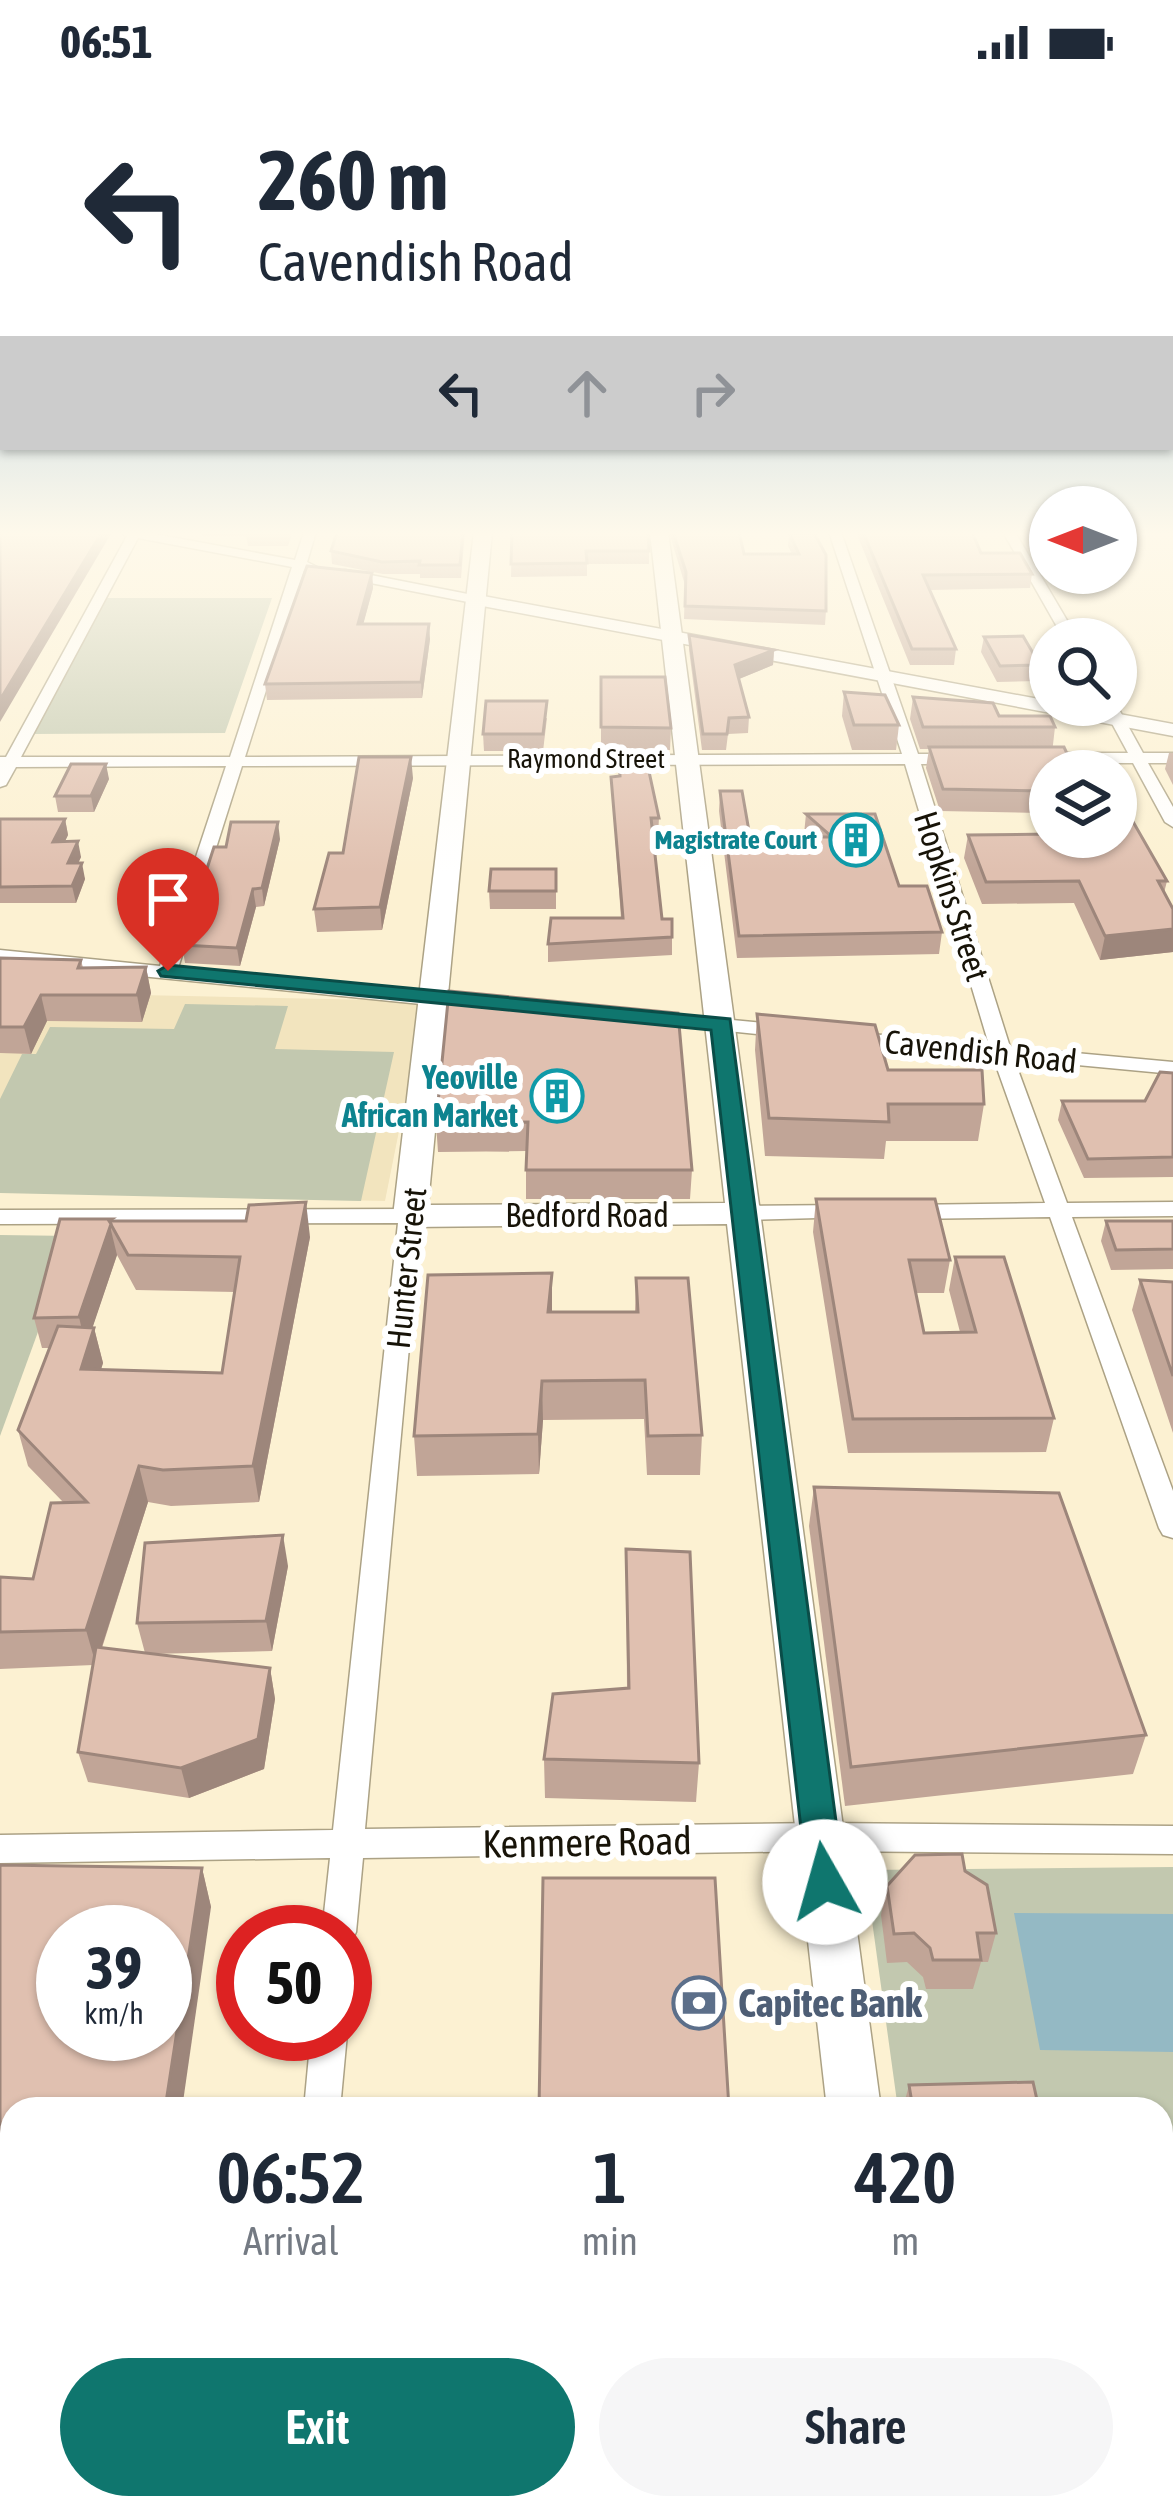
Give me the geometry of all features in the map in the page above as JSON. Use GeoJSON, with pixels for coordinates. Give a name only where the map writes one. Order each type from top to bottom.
{"type":"FeatureCollection","features":[{"type":"Feature","properties":{"kind":"main road","name":"Hunter Street"},"geometry":{"type":"LineString","coordinates":[[410,1216],[473,646]]}},
{"type":"Feature","properties":{"kind":"main road"},"geometry":{"type":"LineString","coordinates":[[675,646],[852,2097]]}},
{"type":"Feature","properties":{"kind":"main road","name":"Bedford Road"},"geometry":{"type":"LineString","coordinates":[[410,1216],[748,1214]]}},
{"type":"Feature","properties":{"kind":"street"},"geometry":{"type":"LineString","coordinates":[[0,782],[5,762],[69,646]]}},
{"type":"Feature","properties":{"kind":"street"},"geometry":{"type":"LineString","coordinates":[[168,971],[272,646]]}},
{"type":"Feature","properties":{"kind":"street"},"geometry":{"type":"LineString","coordinates":[[731,646],[1029,697]]}},
{"type":"Feature","properties":{"kind":"street","name":"Hopkins Street"},"geometry":{"type":"LineString","coordinates":[[875,646],[1002,1054],[1173,1528]]}},
{"type":"Feature","properties":{"kind":"street"},"geometry":{"type":"LineString","coordinates":[[1137,719],[1173,730]]}},
{"type":"Feature","properties":{"kind":"street"},"geometry":{"type":"LineString","coordinates":[[1120,726],[1173,822]]}},
{"type":"Feature","properties":{"kind":"street"},"geometry":{"type":"LineString","coordinates":[[1023,758],[1173,758]]}},
{"type":"Feature","properties":{"kind":"street","name":"Raymond Street"},"geometry":{"type":"LineString","coordinates":[[5,762],[977,759]]}},
{"type":"Feature","properties":{"kind":"street"},"geometry":{"type":"LineString","coordinates":[[0,956],[484,1004]]}},
{"type":"Feature","properties":{"kind":"street"},"geometry":{"type":"LineString","coordinates":[[627,1016],[815,1034]]}},
{"type":"Feature","properties":{"kind":"street","name":"Cavendish Road"},"geometry":{"type":"LineString","coordinates":[[838,1036],[1173,1068]]}},
{"type":"Feature","properties":{"kind":"street","name":"Bedford Road"},"geometry":{"type":"LineString","coordinates":[[748,1214],[1173,1209]]}},
{"type":"Feature","properties":{"kind":"street","name":"Bedford Road"},"geometry":{"type":"LineString","coordinates":[[0,1217],[410,1216]]}},
{"type":"Feature","properties":{"kind":"street","name":"Hunter Street"},"geometry":{"type":"LineString","coordinates":[[342,1905],[410,1216]]}},
{"type":"Feature","properties":{"kind":"street","name":"Kenmere Road"},"geometry":{"type":"LineString","coordinates":[[0,1849],[820,1837],[1173,1840]]}},
{"type":"Feature","properties":{"kind":"street"},"geometry":{"type":"LineString","coordinates":[[323,2097],[326,2061]]}},
{"type":"Feature","properties":{"kind":"shaded area"},"geometry":{"type":"Polygon","coordinates":[[[0,992],[425,1001],[385,1201],[0,1192],[0,992]]]}},
{"type":"Feature","properties":{"kind":"green space"},"geometry":{"type":"Polygon","coordinates":[[[78,646],[255,646],[225,733],[31,734],[78,646]]]}},
{"type":"Feature","properties":{"kind":"green space"},"geometry":{"type":"Polygon","coordinates":[[[185,1004],[288,1006],[275,1049],[394,1052],[361,1201],[0,1193],[0,1099],[22,1054],[36,1054],[50,1027],[174,1029],[185,1004]]]}},
{"type":"Feature","properties":{"kind":"green space"},"geometry":{"type":"Polygon","coordinates":[[[0,1235],[73,1236],[0,1436],[0,1235]]]}},
{"type":"Feature","properties":{"kind":"green space"},"geometry":{"type":"Polygon","coordinates":[[[1173,1867],[1173,2097],[896,2097],[865,1870],[1173,1867]]]}},
{"type":"Feature","properties":{"kind":"water"},"geometry":{"type":"Polygon","coordinates":[[[1014,1913],[1173,1914],[1173,2052],[1040,2050],[1014,1913]]]}},
{"type":"Feature","properties":{"kind":"building"},"geometry":{"type":"Polygon","coordinates":[[[0,646],[33,646],[0,700],[0,646]]]}},
{"type":"Feature","properties":{"kind":"building"},"geometry":{"type":"Polygon","coordinates":[[[279,646],[426,646],[421,682],[265,684],[279,646]]]}},
{"type":"Feature","properties":{"kind":"building"},"geometry":{"type":"Polygon","coordinates":[[[690,646],[774,650],[735,665],[749,717],[729,718],[727,734],[703,734],[690,646]]]}},
{"type":"Feature","properties":{"kind":"building"},"geometry":{"type":"Polygon","coordinates":[[[911,646],[954,646],[956,649],[912,649],[911,646]]]}},
{"type":"Feature","properties":{"kind":"building"},"geometry":{"type":"Polygon","coordinates":[[[989,646],[1029,646],[1029,665],[1000,666],[989,646]]]}},
{"type":"Feature","properties":{"kind":"building"},"geometry":{"type":"Polygon","coordinates":[[[601,677],[665,677],[671,728],[601,727],[601,677]]]}},
{"type":"Feature","properties":{"kind":"building"},"geometry":{"type":"Polygon","coordinates":[[[844,692],[885,695],[899,725],[854,725],[844,692]]]}},
{"type":"Feature","properties":{"kind":"building"},"geometry":{"type":"Polygon","coordinates":[[[913,697],[993,703],[999,716],[1029,716],[1029,726],[1055,727],[923,727],[913,697]]]}},
{"type":"Feature","properties":{"kind":"building"},"geometry":{"type":"Polygon","coordinates":[[[486,701],[547,701],[543,734],[483,734],[486,701]]]}},
{"type":"Feature","properties":{"kind":"building"},"geometry":{"type":"Polygon","coordinates":[[[929,747],[1065,750],[1029,750],[1029,791],[943,789],[929,747]]]}},
{"type":"Feature","properties":{"kind":"building"},"geometry":{"type":"Polygon","coordinates":[[[619,753],[645,753],[659,818],[651,818],[662,919],[672,919],[672,937],[548,944],[551,918],[623,918],[611,777],[620,776],[619,753]]]}},
{"type":"Feature","properties":{"kind":"building"},"geometry":{"type":"Polygon","coordinates":[[[359,757],[411,757],[380,907],[314,909],[329,853],[343,853],[359,757]]]}},
{"type":"Feature","properties":{"kind":"building"},"geometry":{"type":"Polygon","coordinates":[[[71,764],[106,764],[91,796],[55,796],[71,764]]]}},
{"type":"Feature","properties":{"kind":"building"},"geometry":{"type":"Polygon","coordinates":[[[720,791],[742,791],[750,837],[832,837],[806,814],[875,814],[899,886],[927,886],[942,932],[739,936],[720,791]]]}},
{"type":"Feature","properties":{"kind":"building"},"geometry":{"type":"Polygon","coordinates":[[[0,819],[65,819],[53,842],[78,841],[68,863],[82,863],[72,886],[0,887],[0,819]]]}},
{"type":"Feature","properties":{"kind":"building"},"geometry":{"type":"Polygon","coordinates":[[[231,822],[278,822],[262,888],[253,889],[237,948],[182,945],[214,847],[226,847],[231,822]]]}},
{"type":"Feature","properties":{"kind":"building"},"geometry":{"type":"Polygon","coordinates":[[[1137,829],[1167,881],[1158,881],[1173,909],[1173,929],[1105,936],[1079,881],[986,882],[968,835],[1029,834],[1029,858],[1137,858],[1137,829]]]}},
{"type":"Feature","properties":{"kind":"building"},"geometry":{"type":"Polygon","coordinates":[[[491,869],[556,869],[556,891],[489,891],[491,869]]]}},
{"type":"Feature","properties":{"kind":"building"},"geometry":{"type":"Polygon","coordinates":[[[0,958],[81,960],[78,968],[146,967],[137,995],[41,995],[24,1027],[0,1027],[0,958]]]}},
{"type":"Feature","properties":{"kind":"building","name":"Yeoville African Market"},"geometry":{"type":"Polygon","coordinates":[[[449,991],[678,1013],[692,1170],[526,1170],[528,1122],[436,1123],[449,991]]]}},
{"type":"Feature","properties":{"kind":"building"},"geometry":{"type":"Polygon","coordinates":[[[757,1014],[875,1025],[888,1070],[982,1070],[984,1104],[888,1104],[889,1122],[769,1118],[757,1014]]]}},
{"type":"Feature","properties":{"kind":"building"},"geometry":{"type":"Polygon","coordinates":[[[1160,1072],[1173,1073],[1173,1157],[1088,1159],[1062,1101],[1145,1101],[1160,1072]]]}},
{"type":"Feature","properties":{"kind":"building"},"geometry":{"type":"Polygon","coordinates":[[[816,1199],[935,1199],[950,1260],[909,1260],[924,1333],[976,1332],[955,1257],[1004,1257],[1054,1418],[853,1419],[816,1199]]]}},
{"type":"Feature","properties":{"kind":"building"},"geometry":{"type":"Polygon","coordinates":[[[306,1202],[253,1466],[163,1470],[139,1466],[86,1630],[0,1632],[0,1577],[33,1579],[51,1503],[87,1502],[18,1430],[58,1326],[94,1328],[81,1369],[222,1373],[240,1257],[128,1255],[109,1221],[246,1221],[249,1205],[306,1202]]]}},
{"type":"Feature","properties":{"kind":"building"},"geometry":{"type":"Polygon","coordinates":[[[60,1219],[112,1219],[79,1317],[34,1318],[60,1219]]]}},
{"type":"Feature","properties":{"kind":"building"},"geometry":{"type":"Polygon","coordinates":[[[1106,1221],[1173,1221],[1173,1249],[1116,1250],[1106,1221]]]}},
{"type":"Feature","properties":{"kind":"building"},"geometry":{"type":"Polygon","coordinates":[[[552,1273],[548,1312],[638,1312],[636,1278],[688,1278],[702,1435],[648,1436],[645,1380],[542,1381],[538,1434],[414,1436],[428,1275],[552,1273]]]}},
{"type":"Feature","properties":{"kind":"building"},"geometry":{"type":"Polygon","coordinates":[[[1140,1280],[1173,1282],[1173,1376],[1140,1280]]]}},
{"type":"Feature","properties":{"kind":"building"},"geometry":{"type":"Polygon","coordinates":[[[814,1487],[1059,1493],[1146,1735],[851,1767],[814,1487]]]}},
{"type":"Feature","properties":{"kind":"building"},"geometry":{"type":"Polygon","coordinates":[[[283,1535],[266,1621],[137,1623],[145,1543],[283,1535]]]}},
{"type":"Feature","properties":{"kind":"building"},"geometry":{"type":"Polygon","coordinates":[[[626,1549],[690,1552],[699,1763],[544,1759],[553,1694],[629,1688],[626,1549]]]}},
{"type":"Feature","properties":{"kind":"building"},"geometry":{"type":"Polygon","coordinates":[[[96,1647],[270,1668],[258,1739],[181,1768],[78,1752],[96,1647]]]}},
{"type":"Feature","properties":{"kind":"building"},"geometry":{"type":"Polygon","coordinates":[[[962,1854],[965,1871],[987,1885],[996,1933],[977,1933],[981,1960],[933,1960],[930,1948],[914,1933],[894,1934],[887,1886],[915,1855],[962,1854]]]}},
{"type":"Feature","properties":{"kind":"building"},"geometry":{"type":"Polygon","coordinates":[[[0,1865],[202,1868],[192,1933],[192,1905],[36,1905],[36,2061],[172,2061],[167,2097],[0,2097],[0,1865]]]}},
{"type":"Feature","properties":{"kind":"building"},"geometry":{"type":"Polygon","coordinates":[[[543,1878],[715,1878],[728,2097],[539,2097],[543,1878]]]}},
{"type":"Feature","properties":{"kind":"building"},"geometry":{"type":"Polygon","coordinates":[[[1033,2082],[1036,2097],[911,2097],[909,2085],[1033,2082]]]}},
{"type":"Feature","properties":{"kind":"place","name":"Magistrate Court"},"geometry":{"type":"Point","coordinates":[856,840]}},
{"type":"Feature","properties":{"kind":"place","name":"Yeoville African Market"},"geometry":{"type":"Point","coordinates":[557,1096]}},
{"type":"Feature","properties":{"kind":"place","name":"Capitec Bank"},"geometry":{"type":"Point","coordinates":[699,2003]}},
{"type":"Feature","properties":{"kind":"route"},"geometry":{"type":"LineString","coordinates":[[168,971],[722,1024],[825,1882]]}}]}
